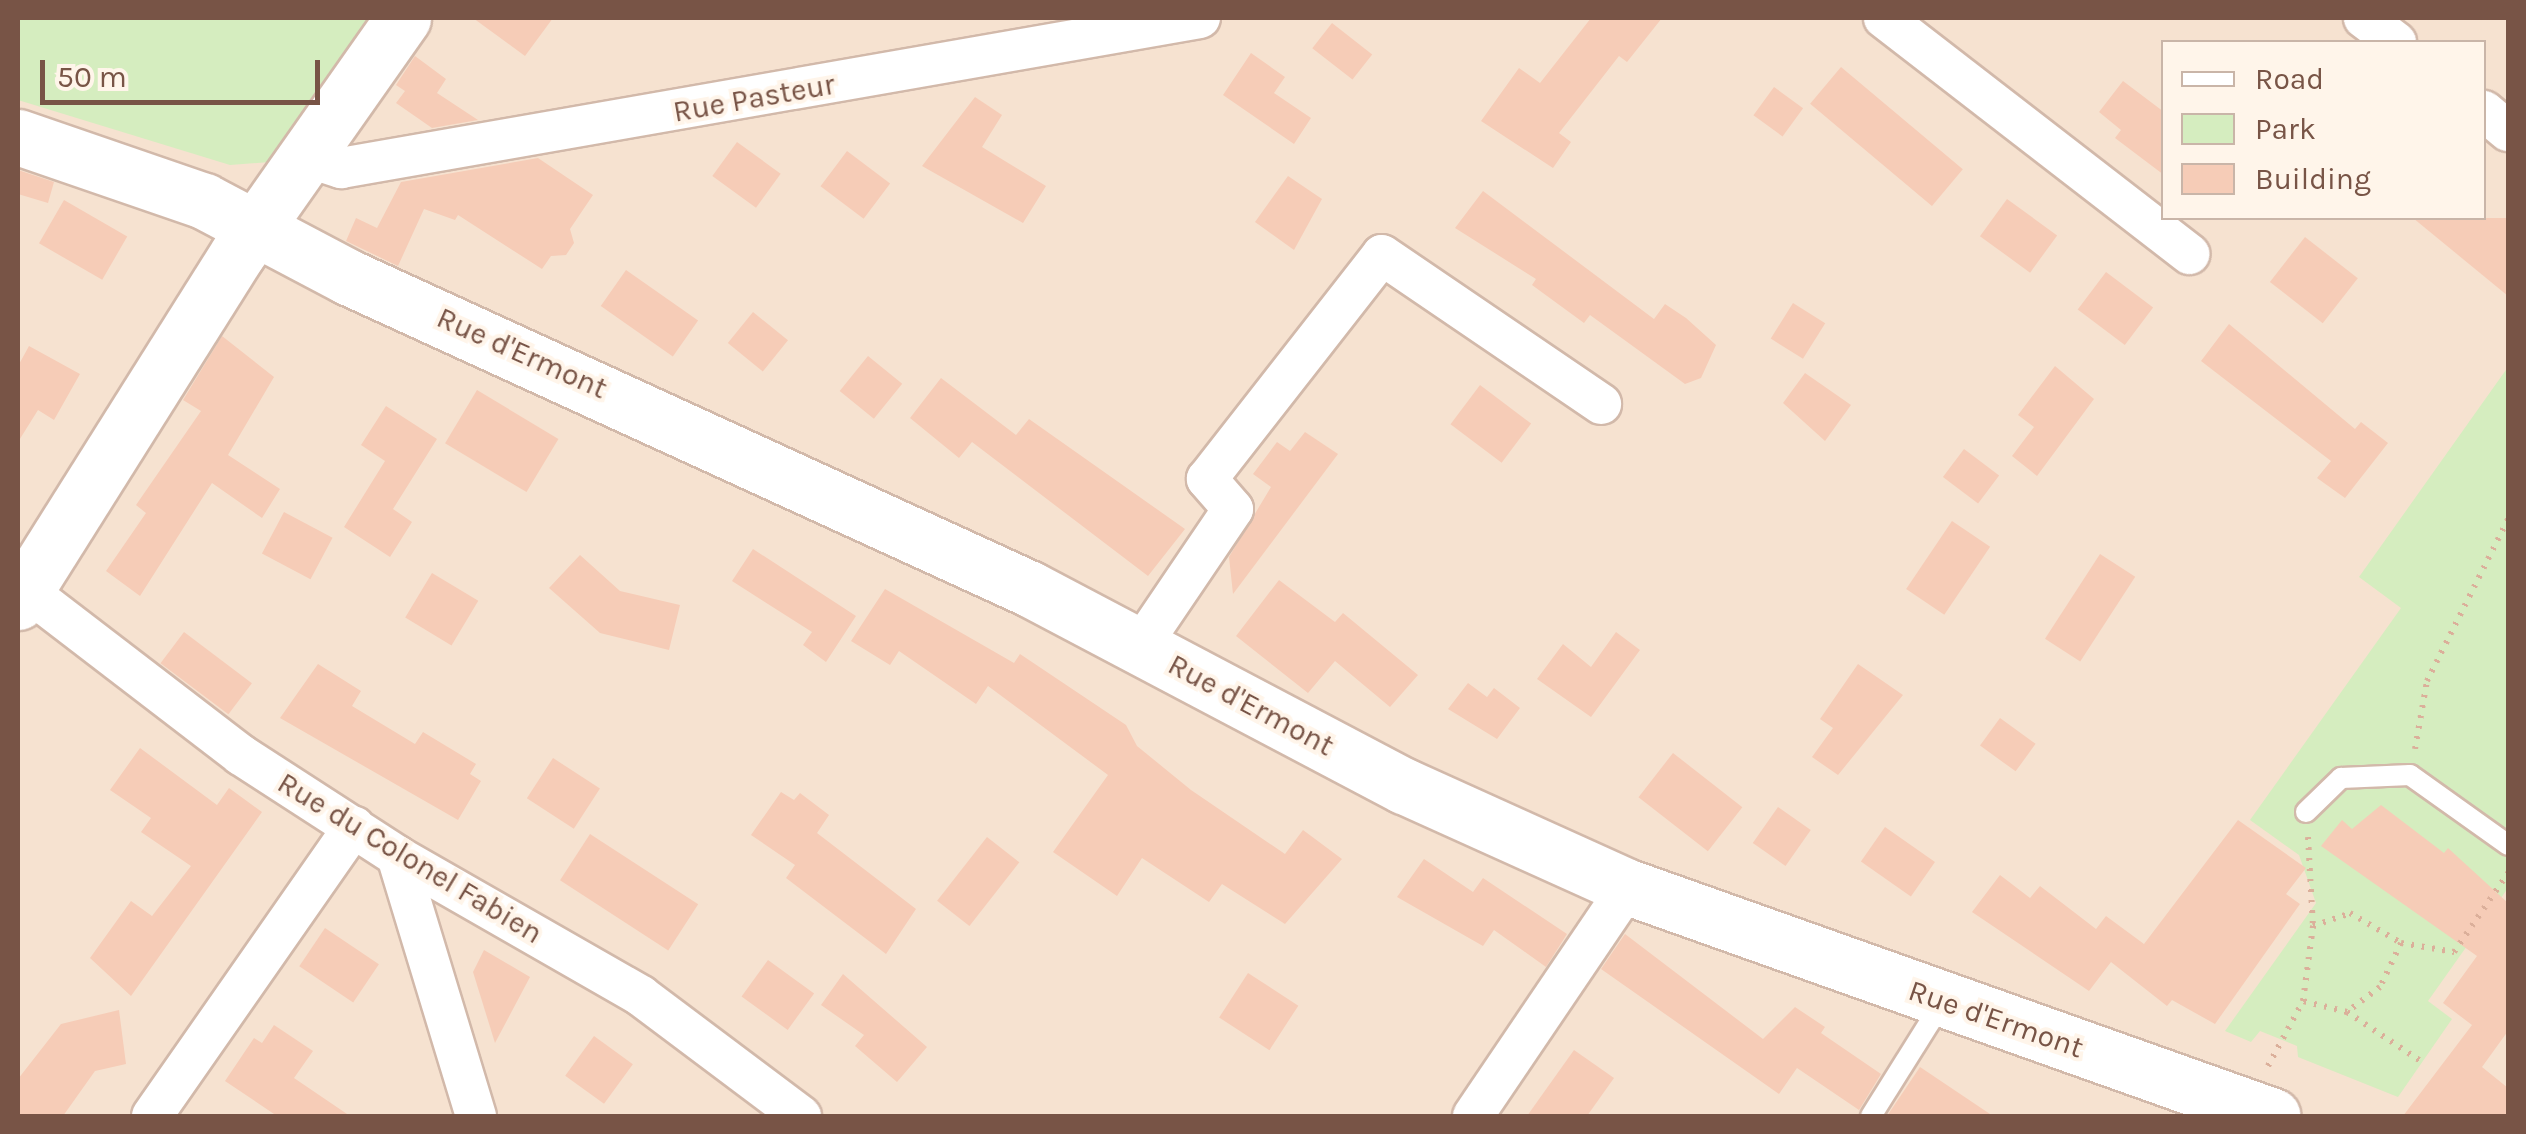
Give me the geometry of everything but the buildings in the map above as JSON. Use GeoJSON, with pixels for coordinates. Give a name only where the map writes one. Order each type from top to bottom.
{"type":"FeatureCollection","features":[{"type":"Feature","properties":{"kind":"street"},"geometry":{"type":"LineString","coordinates":[[22,596],[256,228],[310,158],[403,18]]}},
{"type":"Feature","properties":{"kind":"street","name":"Rue Pasteur"},"geometry":{"type":"LineString","coordinates":[[310,158],[341,168],[1200,18]]}},
{"type":"Feature","properties":{"kind":"street"},"geometry":{"type":"LineString","coordinates":[[1884,18],[2190,254]]}},
{"type":"Feature","properties":{"kind":"street"},"geometry":{"type":"LineString","coordinates":[[2364,18],[2393,40]]}},
{"type":"Feature","properties":{"kind":"street"},"geometry":{"type":"LineString","coordinates":[[2486,113],[2508,131]]}},
{"type":"Feature","properties":{"kind":"street","name":"Rue d'Ermont"},"geometry":{"type":"LineString","coordinates":[[18,137],[154,178],[1140,645],[1404,786],[1628,887],[1943,1001],[2188,1100],[2262,1113]]}},
{"type":"Feature","properties":{"kind":"street"},"geometry":{"type":"LineString","coordinates":[[1140,645],[1232,509],[1207,479],[1382,255],[1601,404]]}},
{"type":"Feature","properties":{"kind":"street","name":"Rue du Colonel Fabien"},"geometry":{"type":"LineString","coordinates":[[22,596],[240,755],[398,856],[641,996],[801,1116]]}},
{"type":"Feature","properties":{"kind":"street"},"geometry":{"type":"LineString","coordinates":[[152,1116],[354,826]]}},
{"type":"Feature","properties":{"kind":"street"},"geometry":{"type":"LineString","coordinates":[[398,856],[476,1116]]}},
{"type":"Feature","properties":{"kind":"street"},"geometry":{"type":"LineString","coordinates":[[1473,1116],[1628,887]]}},
{"type":"Feature","properties":{"kind":"lane"},"geometry":{"type":"LineString","coordinates":[[2306,812],[2341,778],[2410,775],[2508,844]]}},
{"type":"Feature","properties":{"kind":"lane"},"geometry":{"type":"LineString","coordinates":[[1872,1116],[1943,1001]]}},
{"type":"Feature","properties":{"kind":"path"},"geometry":{"type":"LineString","coordinates":[[2410,775],[2426,682],[2508,519]]}},
{"type":"Feature","properties":{"kind":"path"},"geometry":{"type":"LineString","coordinates":[[2262,1113],[2303,1001],[2313,926],[2306,812]]}},
{"type":"Feature","properties":{"kind":"path"},"geometry":{"type":"LineString","coordinates":[[2313,926],[2350,914],[2401,943],[2454,952],[2508,873]]}},
{"type":"Feature","properties":{"kind":"path"},"geometry":{"type":"LineString","coordinates":[[2347,1012],[2380,987],[2401,943]]}},
{"type":"Feature","properties":{"kind":"path"},"geometry":{"type":"LineString","coordinates":[[2303,1001],[2347,1012],[2419,1060]]}},
{"type":"Feature","properties":{"kind":"shaded area"},"geometry":{"type":"Polygon","coordinates":[[[18,18],[2508,18],[2508,1116],[18,1116],[18,18]]]}},
{"type":"Feature","properties":{"kind":"green space"},"geometry":{"type":"Polygon","coordinates":[[[18,18],[378,18],[283,161],[230,165],[18,100],[18,18]]]}},
{"type":"Feature","properties":{"kind":"green space"},"geometry":{"type":"Polygon","coordinates":[[[2508,367],[2508,888],[2428,1001],[2452,1019],[2398,1097],[2298,1057],[2297,1046],[2260,1031],[2251,1042],[2225,1031],[2316,903],[2299,855],[2250,820],[2401,608],[2359,577],[2508,367]]]}}]}
